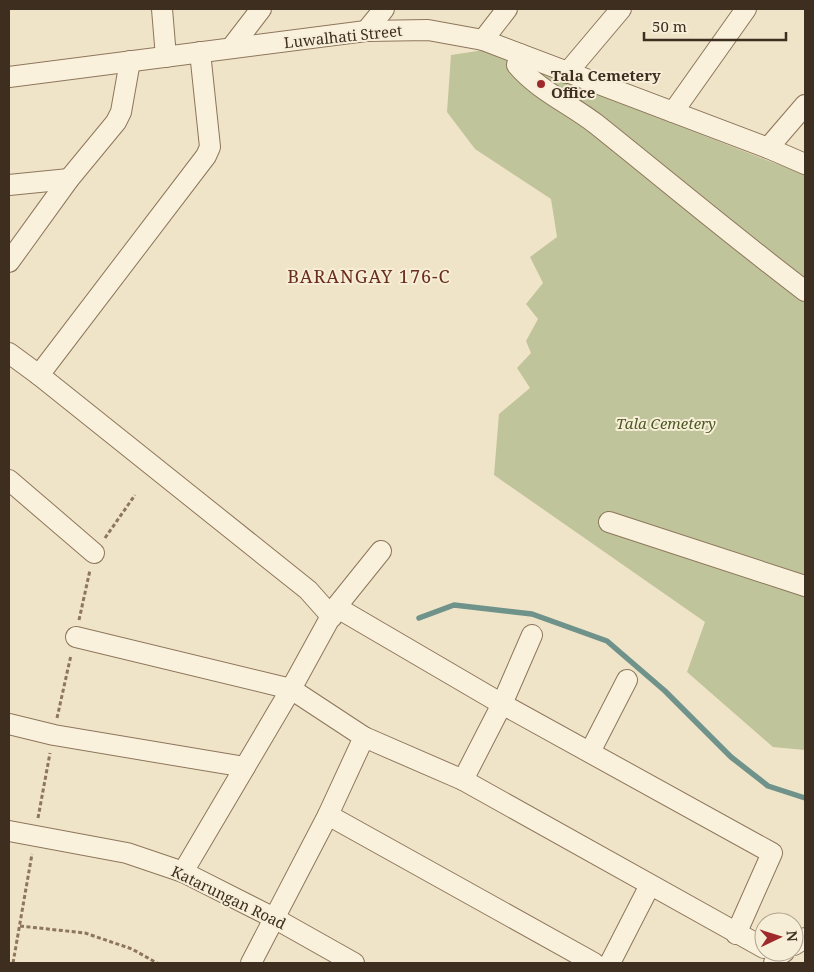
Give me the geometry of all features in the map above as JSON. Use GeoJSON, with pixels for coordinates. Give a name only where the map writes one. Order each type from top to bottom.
{"type":"FeatureCollection","features":[{"type":"Feature","properties":{"kind":"street"},"geometry":{"type":"LineString","coordinates":[[162,9],[166,57]]}},
{"type":"Feature","properties":{"kind":"street"},"geometry":{"type":"LineString","coordinates":[[231,48],[260,9]]}},
{"type":"Feature","properties":{"kind":"street"},"geometry":{"type":"LineString","coordinates":[[366,31],[384,9]]}},
{"type":"Feature","properties":{"kind":"street"},"geometry":{"type":"LineString","coordinates":[[483,40],[507,9]]}},
{"type":"Feature","properties":{"kind":"street"},"geometry":{"type":"LineString","coordinates":[[567,73],[621,9]]}},
{"type":"Feature","properties":{"kind":"street"},"geometry":{"type":"LineString","coordinates":[[673,112],[746,9]]}},
{"type":"Feature","properties":{"kind":"street","name":"Luwalhati Street"},"geometry":{"type":"LineString","coordinates":[[9,78],[366,31],[428,30],[483,40],[768,148],[805,164]]}},
{"type":"Feature","properties":{"kind":"street"},"geometry":{"type":"LineString","coordinates":[[39,375],[206,156],[210,147],[200,52]]}},
{"type":"Feature","properties":{"kind":"street"},"geometry":{"type":"LineString","coordinates":[[520,54],[517,65],[528,78],[582,114],[805,291]]}},
{"type":"Feature","properties":{"kind":"street"},"geometry":{"type":"LineString","coordinates":[[9,262],[70,179],[116,122],[121,112],[130,61]]}},
{"type":"Feature","properties":{"kind":"street"},"geometry":{"type":"LineString","coordinates":[[768,148],[805,105]]}},
{"type":"Feature","properties":{"kind":"street"},"geometry":{"type":"LineString","coordinates":[[9,186],[70,179]]}},
{"type":"Feature","properties":{"kind":"street"},"geometry":{"type":"LineString","coordinates":[[9,353],[334,612],[772,853],[736,934]]}},
{"type":"Feature","properties":{"kind":"street"},"geometry":{"type":"LineString","coordinates":[[9,480],[94,552]]}},
{"type":"Feature","properties":{"kind":"street"},"geometry":{"type":"LineString","coordinates":[[609,522],[805,586]]}},
{"type":"Feature","properties":{"kind":"street"},"geometry":{"type":"LineString","coordinates":[[183,872],[334,612],[381,551]]}},
{"type":"Feature","properties":{"kind":"street"},"geometry":{"type":"LineString","coordinates":[[463,780],[502,704],[532,635]]}},
{"type":"Feature","properties":{"kind":"street"},"geometry":{"type":"LineString","coordinates":[[76,637],[291,689],[364,737],[463,780],[736,934],[754,942]]}},
{"type":"Feature","properties":{"kind":"street"},"geometry":{"type":"LineString","coordinates":[[590,752],[627,680]]}},
{"type":"Feature","properties":{"kind":"street"},"geometry":{"type":"LineString","coordinates":[[9,724],[54,735],[245,767]]}},
{"type":"Feature","properties":{"kind":"street"},"geometry":{"type":"LineString","coordinates":[[251,963],[328,815],[364,737]]}},
{"type":"Feature","properties":{"kind":"street"},"geometry":{"type":"LineString","coordinates":[[328,815],[594,963]]}},
{"type":"Feature","properties":{"kind":"street","name":"Katarungan Road"},"geometry":{"type":"LineString","coordinates":[[9,831],[127,853],[183,872],[274,918],[354,963]]}},
{"type":"Feature","properties":{"kind":"street"},"geometry":{"type":"LineString","coordinates":[[610,963],[650,885]]}},
{"type":"Feature","properties":{"kind":"path"},"geometry":{"type":"LineString","coordinates":[[13,963],[54,735],[94,552],[135,496]]}},
{"type":"Feature","properties":{"kind":"path"},"geometry":{"type":"LineString","coordinates":[[20,926],[84,934],[132,949],[158,963]]}},
{"type":"Feature","properties":{"kind":"green space","name":"Tala Cemetery"},"geometry":{"type":"Polygon","coordinates":[[[484,50],[805,175],[805,750],[773,747],[687,672],[705,622],[494,475],[499,414],[530,388],[517,368],[531,353],[526,341],[538,319],[526,304],[543,283],[530,257],[557,237],[551,199],[475,149],[447,112],[451,55],[484,50]]]}},
{"type":"Feature","properties":{"kind":"waterway"},"geometry":{"type":"LineString","coordinates":[[419,618],[454,605],[532,614],[607,641],[665,691],[731,757],[768,786],[805,798]]}},
{"type":"Feature","properties":{"kind":"place","name":"Tala Cemetery Office"},"geometry":{"type":"Point","coordinates":[541,84]}},
{"type":"Feature","properties":{"kind":"district","name":"BARANGAY 176-C"},"geometry":{"type":"Point","coordinates":[369,276]}}]}
